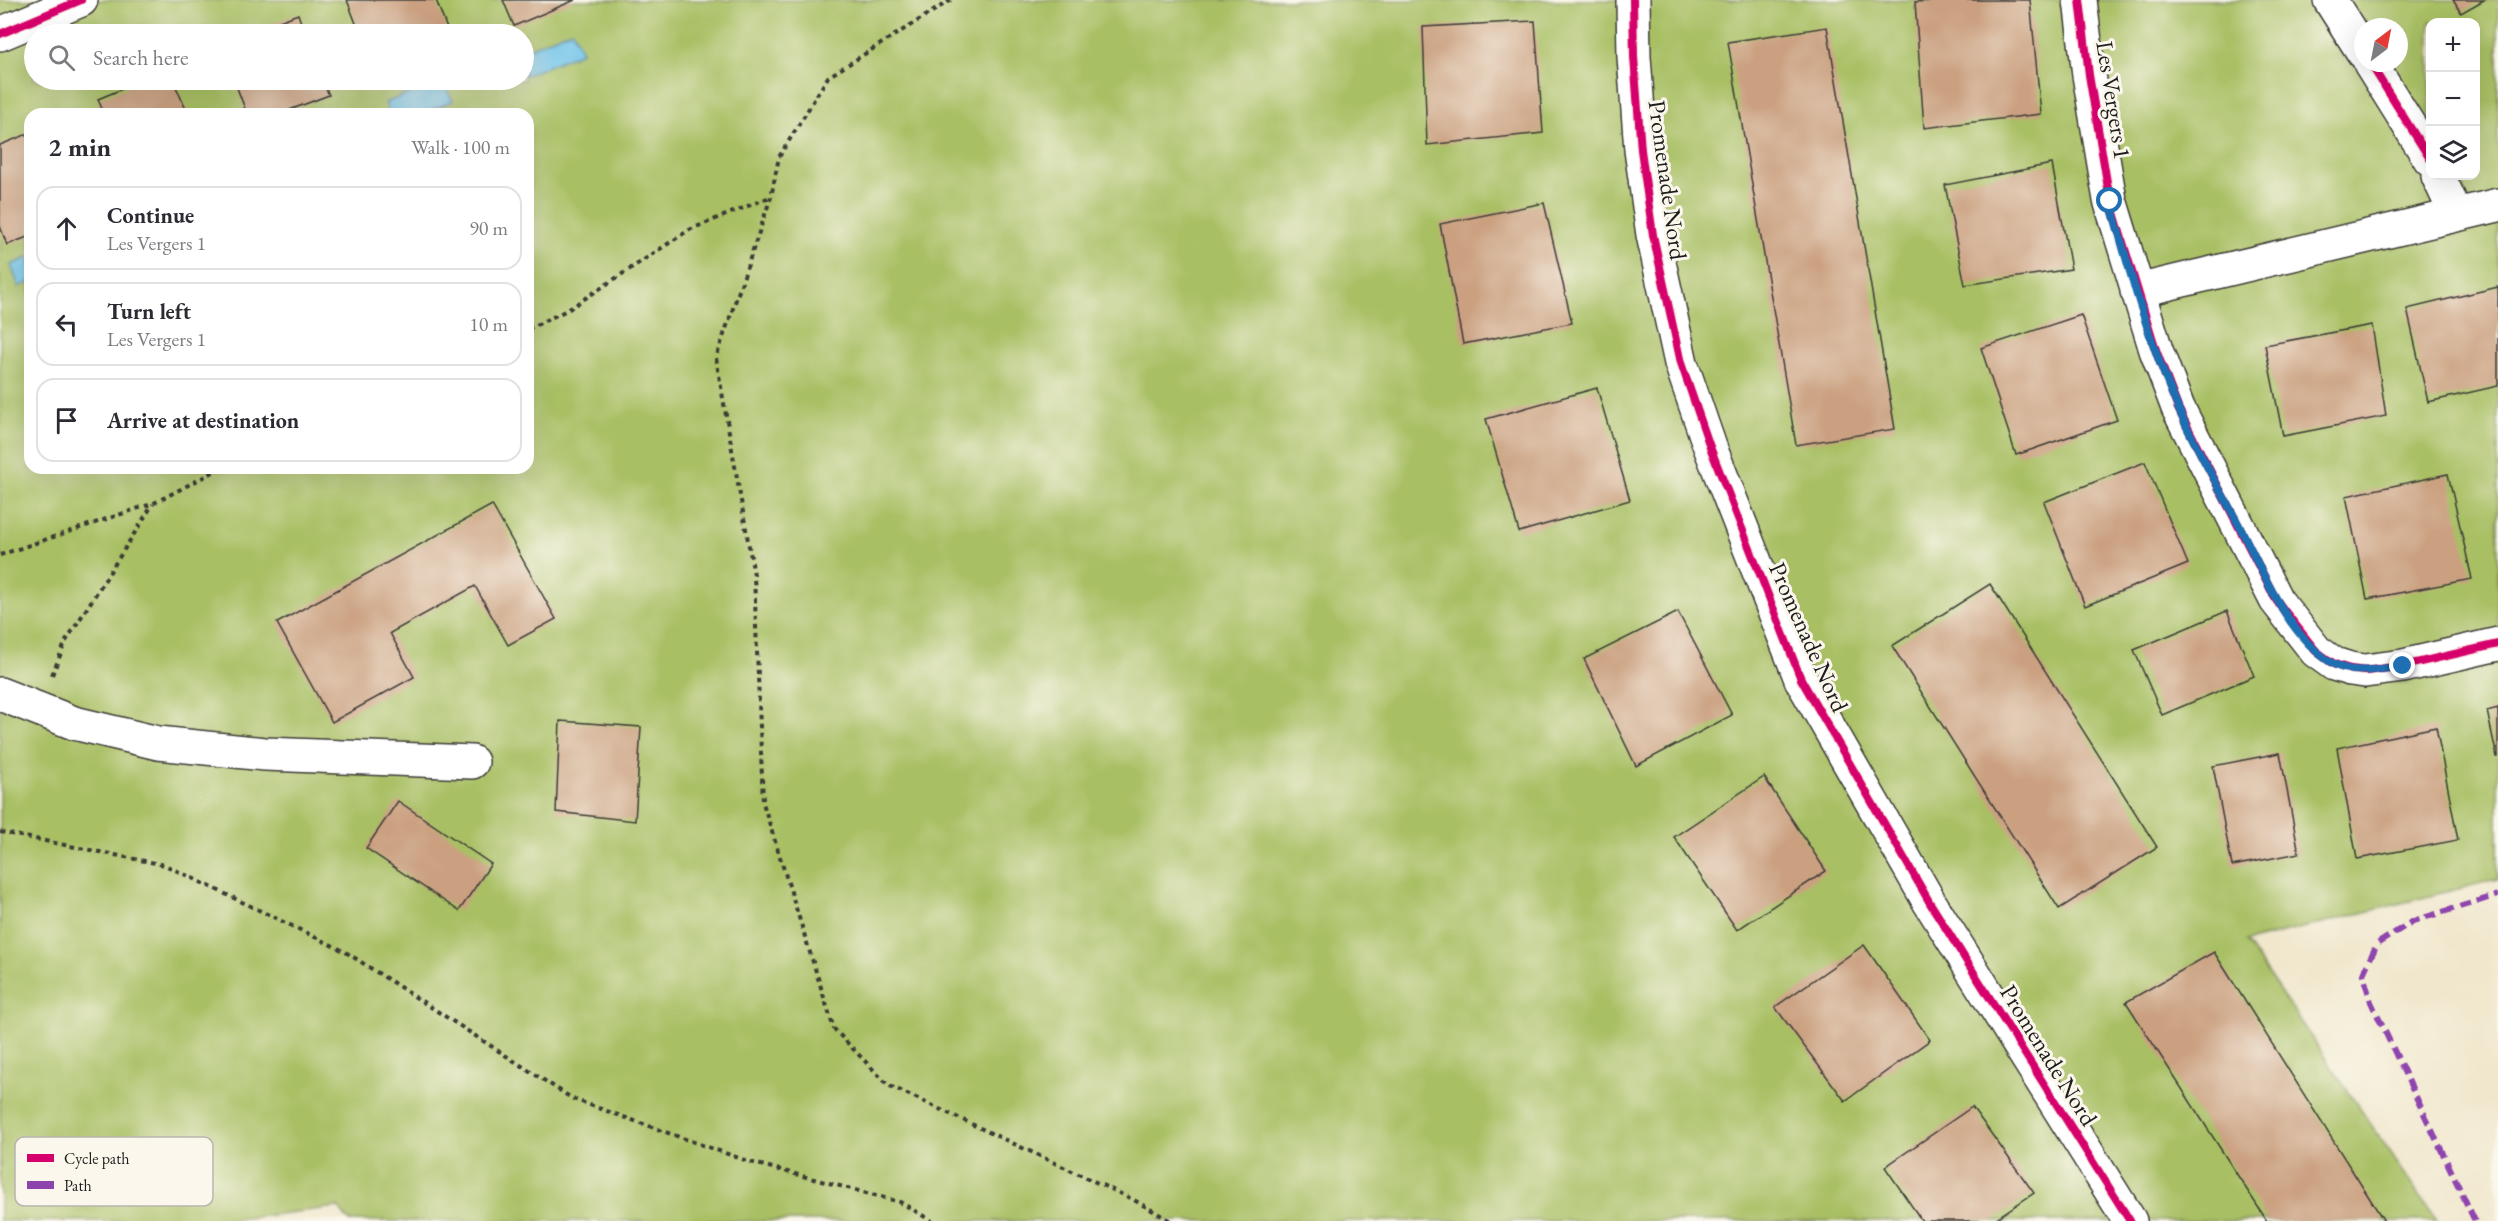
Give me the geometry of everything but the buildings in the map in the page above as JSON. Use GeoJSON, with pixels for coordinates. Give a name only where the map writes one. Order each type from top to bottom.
{"type":"FeatureCollection","features":[{"type":"Feature","properties":{"kind":"street"},"geometry":{"type":"LineString","coordinates":[[0,34],[81,0]]}},
{"type":"Feature","properties":{"kind":"street","name":"Promenade Nord"},"geometry":{"type":"LineString","coordinates":[[1633,0],[1634,57],[1641,150],[1653,235],[1681,363],[1710,447],[1801,679],[1936,912],[2130,1221]]}},
{"type":"Feature","properties":{"kind":"street","name":"Les Vergers 1"},"geometry":{"type":"LineString","coordinates":[[2080,0],[2089,75],[2110,201],[2138,291],[2178,408],[2276,600],[2316,651],[2334,664],[2350,669],[2365,671],[2403,666],[2498,644]]}},
{"type":"Feature","properties":{"kind":"street"},"geometry":{"type":"LineString","coordinates":[[2330,0],[2354,38]]}},
{"type":"Feature","properties":{"kind":"street"},"geometry":{"type":"LineString","coordinates":[[2376,72],[2426,153]]}},
{"type":"Feature","properties":{"kind":"street"},"geometry":{"type":"LineString","coordinates":[[2440,180],[2456,214]]}},
{"type":"Feature","properties":{"kind":"street"},"geometry":{"type":"LineString","coordinates":[[2138,291],[2498,205]]}},
{"type":"Feature","properties":{"kind":"street"},"geometry":{"type":"LineString","coordinates":[[0,694],[74,723],[158,743],[265,754],[472,762]]}},
{"type":"Feature","properties":{"kind":"path"},"geometry":{"type":"LineString","coordinates":[[951,0],[828,77],[779,157],[771,196],[716,358],[754,575],[763,803],[834,1029],[888,1086],[1123,1195],[1171,1221]]}},
{"type":"Feature","properties":{"kind":"path"},"geometry":{"type":"LineString","coordinates":[[534,326],[569,309],[688,230],[771,196]]}},
{"type":"Feature","properties":{"kind":"path"},"geometry":{"type":"LineString","coordinates":[[0,555],[154,503],[210,474]]}},
{"type":"Feature","properties":{"kind":"path"},"geometry":{"type":"LineString","coordinates":[[38,709],[66,641],[154,503]]}},
{"type":"Feature","properties":{"kind":"path"},"geometry":{"type":"LineString","coordinates":[[0,832],[165,865],[344,951],[573,1099],[750,1162],[900,1202],[932,1221]]}},
{"type":"Feature","properties":{"kind":"green space"},"geometry":{"type":"Polygon","coordinates":[[[0,0],[2498,0],[2498,879],[2246,942],[2437,1221],[349,1221],[338,1207],[220,1221],[0,1221],[0,0]]]}},
{"type":"Feature","properties":{"kind":"water"},"geometry":{"type":"Polygon","coordinates":[[[572,30],[582,52],[534,72],[534,46],[572,30]]]}},
{"type":"Feature","properties":{"kind":"water"},"geometry":{"type":"Polygon","coordinates":[[[417,90],[447,90],[453,101],[436,108],[387,108],[385,103],[417,90]]]}},
{"type":"Feature","properties":{"kind":"water"},"geometry":{"type":"Polygon","coordinates":[[[24,260],[24,285],[19,287],[11,265],[24,260]]]}},
{"type":"Feature","properties":{"kind":"marked path"},"geometry":{"type":"LineString","coordinates":[[2475,1221],[2371,1002],[2363,974],[2377,944],[2413,921],[2498,895]]}},
{"type":"Feature","properties":{"kind":"cycle path"},"geometry":{"type":"LineString","coordinates":[[0,34],[81,0]]}},
{"type":"Feature","properties":{"kind":"cycle path"},"geometry":{"type":"LineString","coordinates":[[1633,0],[1634,57],[1641,150],[1653,235],[1681,363],[1710,447],[1801,679],[1930,903],[2130,1221]]}},
{"type":"Feature","properties":{"kind":"cycle path"},"geometry":{"type":"LineString","coordinates":[[2080,0],[2089,75],[2110,200],[2156,350],[2178,408],[2276,600],[2316,651],[2334,664],[2350,669],[2365,671],[2403,666],[2498,644]]}},
{"type":"Feature","properties":{"kind":"cycle path"},"geometry":{"type":"LineString","coordinates":[[2376,72],[2426,153]]}},
{"type":"Feature","properties":{"kind":"route"},"geometry":{"type":"LineString","coordinates":[[2110,201],[2122,246],[2156,350],[2178,408],[2276,600],[2316,651],[2334,664],[2365,671],[2403,666]]}}]}
